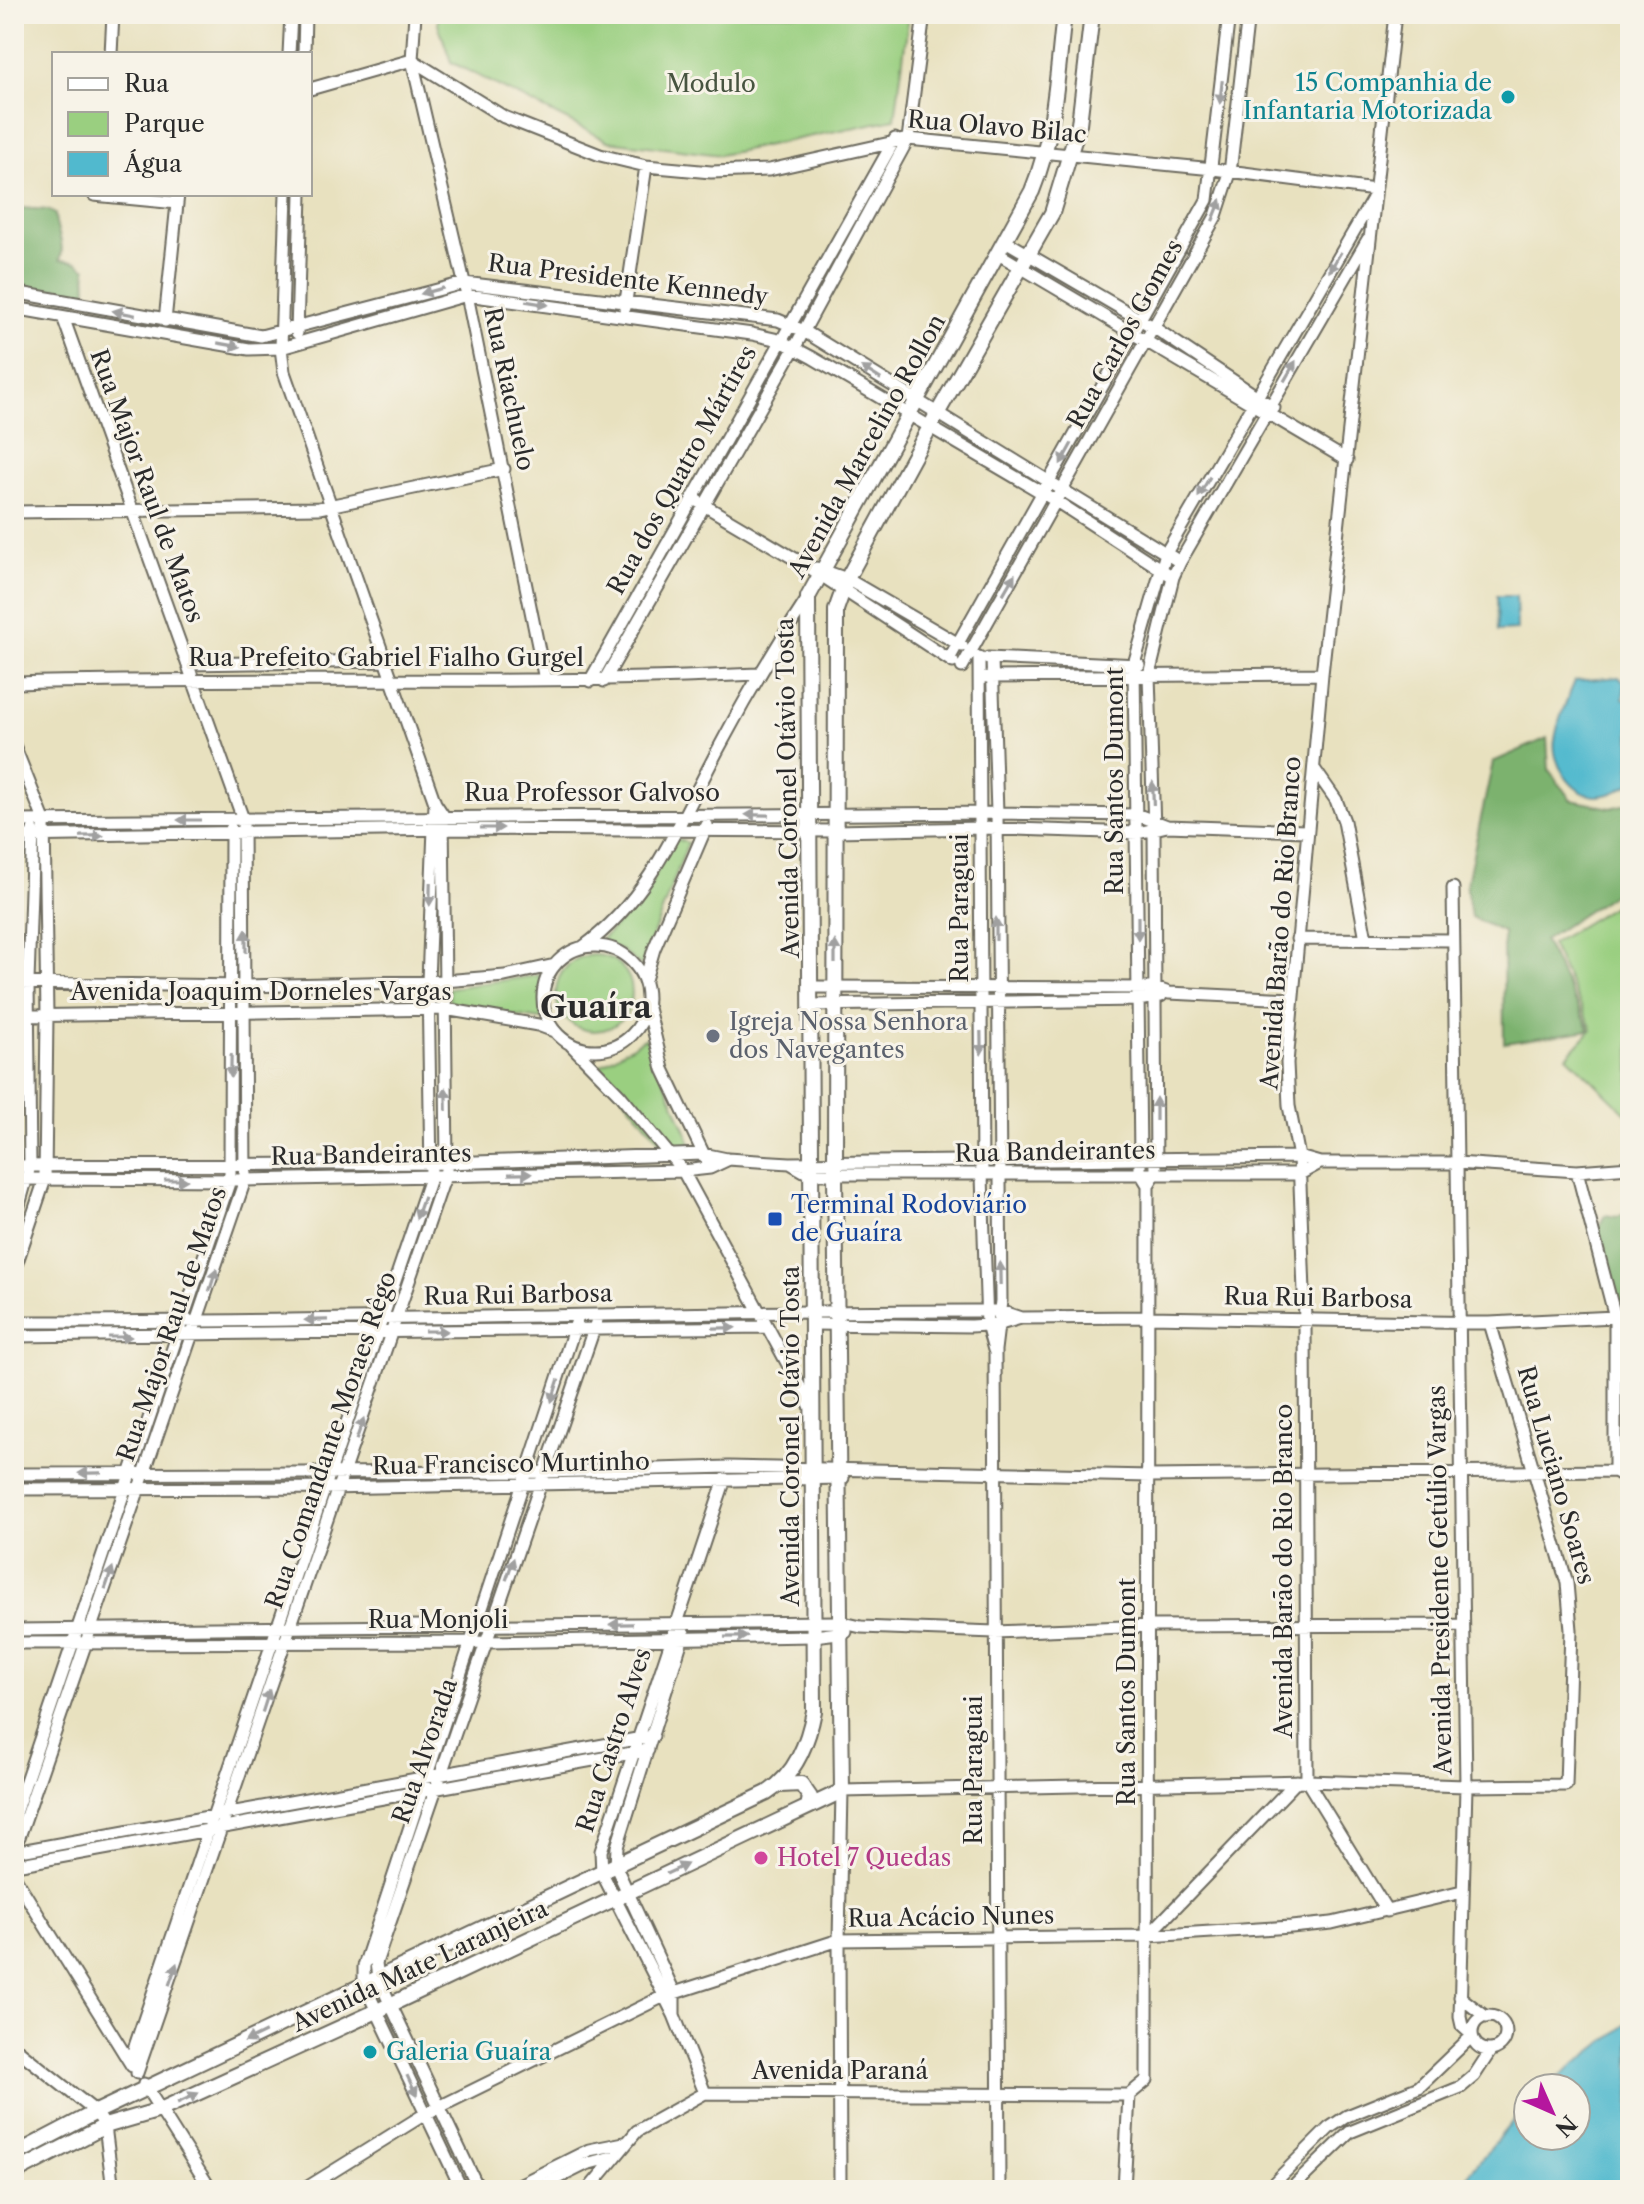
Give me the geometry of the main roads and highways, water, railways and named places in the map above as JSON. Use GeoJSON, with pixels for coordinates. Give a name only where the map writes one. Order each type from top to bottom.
{"type":"FeatureCollection","features":[{"type":"Feature","properties":{"kind":"main road","name":"Avenida Marcelino Rollon"},"geometry":{"type":"LineString","coordinates":[[808,597],[824,574],[907,415],[1003,248],[1047,153],[1064,14]]}},
{"type":"Feature","properties":{"kind":"main road","name":"Avenida Marcelino Rollon"},"geometry":{"type":"LineString","coordinates":[[836,610],[844,585],[929,428],[1052,213],[1079,124],[1092,14]]}},
{"type":"Feature","properties":{"kind":"main road"},"geometry":{"type":"LineString","coordinates":[[1061,45],[1088,47]]}},
{"type":"Feature","properties":{"kind":"main road","name":"Avenida Coronel Otávio Tosta"},"geometry":{"type":"LineString","coordinates":[[780,1785],[793,1769],[810,1730],[814,1711],[808,597]]}},
{"type":"Feature","properties":{"kind":"main road","name":"Avenida Coronel Otávio Tosta"},"geometry":{"type":"LineString","coordinates":[[836,610],[835,1168],[842,1791]]}},
{"type":"Feature","properties":{"kind":"main road"},"geometry":{"type":"LineString","coordinates":[[809,677],[835,674]]}},
{"type":"Feature","properties":{"kind":"main road"},"geometry":{"type":"LineString","coordinates":[[811,915],[835,913]]}},
{"type":"Feature","properties":{"kind":"main road"},"geometry":{"type":"LineString","coordinates":[[810,1100],[836,1102]]}},
{"type":"Feature","properties":{"kind":"main road"},"geometry":{"type":"LineString","coordinates":[[780,1785],[801,1784],[810,1797],[808,1807]]}},
{"type":"Feature","properties":{"kind":"main road","name":"Avenida Mate Laranjeira"},"geometry":{"type":"LineString","coordinates":[[14,2155],[96,2112],[609,1870],[780,1785]]}},
{"type":"Feature","properties":{"kind":"main road","name":"Avenida Mate Laranjeira"},"geometry":{"type":"LineString","coordinates":[[14,2173],[105,2126],[160,2110],[384,2008],[842,1791]]}},
{"type":"Feature","properties":{"kind":"water"},"geometry":{"type":"Polygon","coordinates":[[[1497,596],[1516,596],[1517,630],[1498,631],[1497,596]]]}},
{"type":"Feature","properties":{"kind":"water"},"geometry":{"type":"Polygon","coordinates":[[[1619,677],[1625,684],[1623,699],[1630,703],[1630,784],[1613,793],[1586,794],[1564,776],[1556,758],[1558,725],[1575,681],[1619,677]]]}},
{"type":"Feature","properties":{"kind":"water"},"geometry":{"type":"Polygon","coordinates":[[[1630,2022],[1630,2190],[1462,2190],[1471,2171],[1512,2122],[1512,2152],[1592,2152],[1592,2072],[1565,2072],[1630,2022]]]}},
{"type":"Feature","properties":{"kind":"place","name":"15 Companhia de Infantaria Motorizada"},"geometry":{"type":"Point","coordinates":[1508,97]}},
{"type":"Feature","properties":{"kind":"place","name":"Igreja Nossa Senhora dos Navegantes"},"geometry":{"type":"Point","coordinates":[713,1036]}},
{"type":"Feature","properties":{"kind":"place","name":"Terminal Rodoviário de Guaíra"},"geometry":{"type":"Point","coordinates":[775,1219]}},
{"type":"Feature","properties":{"kind":"place","name":"Hotel 7 Quedas"},"geometry":{"type":"Point","coordinates":[761,1858]}},
{"type":"Feature","properties":{"kind":"place","name":"Galeria Guaíra"},"geometry":{"type":"Point","coordinates":[370,2052]}},
{"type":"Feature","properties":{"kind":"district","name":"Guaíra"},"geometry":{"type":"Point","coordinates":[596,1007]}},
{"type":"Feature","properties":{"kind":"park label","name":"Modulo"},"geometry":{"type":"Point","coordinates":[711,84]}}]}
